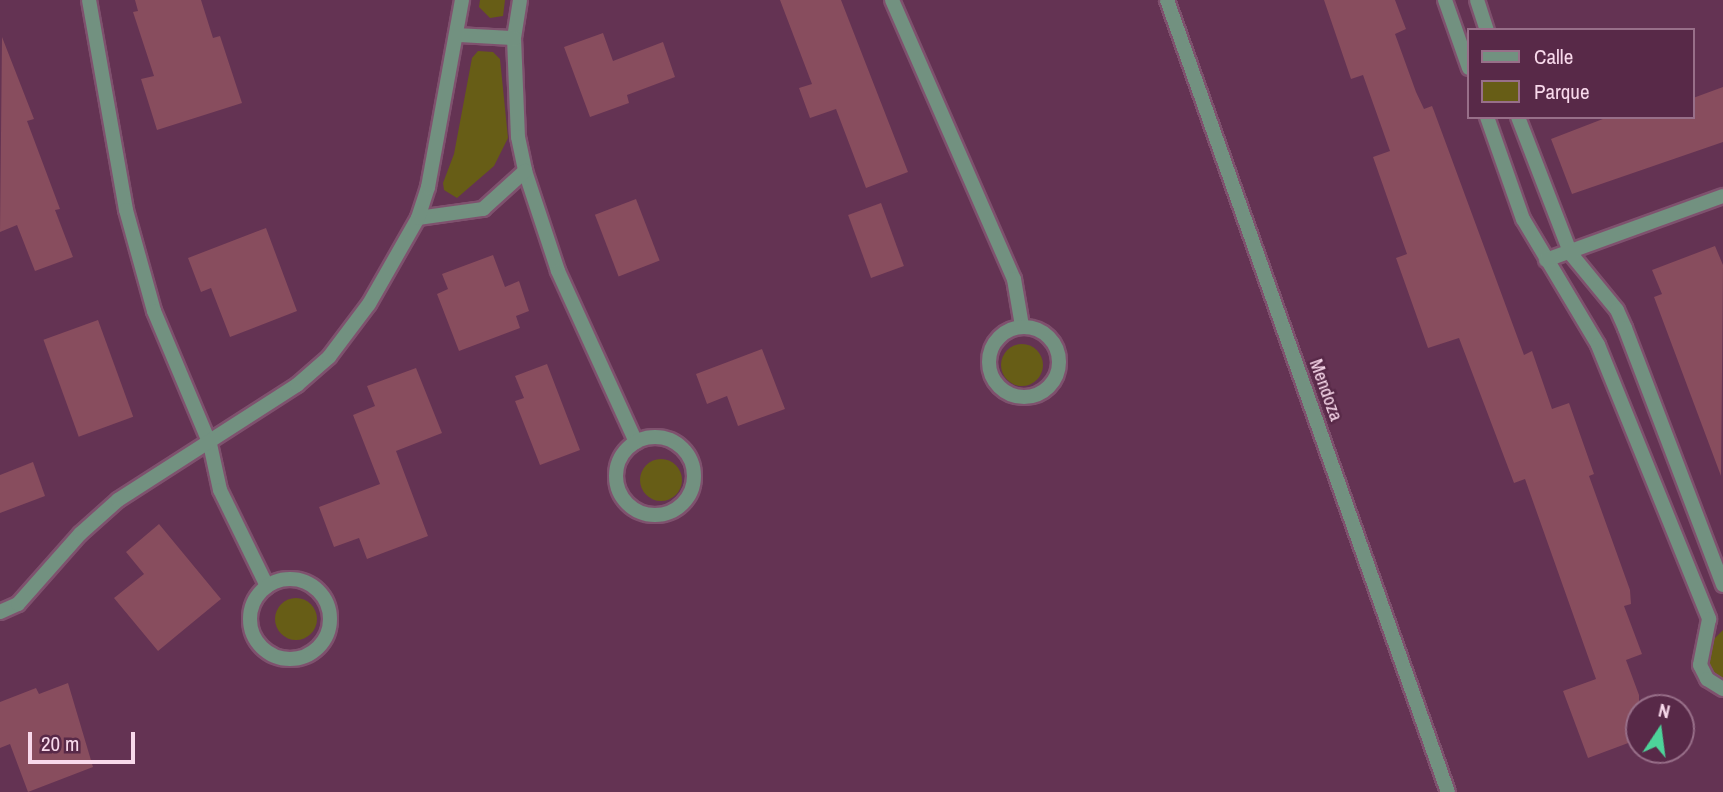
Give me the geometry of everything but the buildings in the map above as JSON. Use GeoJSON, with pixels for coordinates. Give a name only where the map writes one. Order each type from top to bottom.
{"type":"FeatureCollection","features":[{"type":"Feature","properties":{"kind":"street"},"geometry":{"type":"LineString","coordinates":[[89,0],[126,210],[154,310],[209,444],[220,490],[267,586]]}},
{"type":"Feature","properties":{"kind":"street"},"geometry":{"type":"LineString","coordinates":[[0,612],[18,604],[80,534],[118,500],[209,444],[329,357],[369,304],[418,218],[440,141],[462,0]]}},
{"type":"Feature","properties":{"kind":"street"},"geometry":{"type":"LineString","coordinates":[[520,0],[514,38],[518,137],[525,171],[558,271],[636,442]]}},
{"type":"Feature","properties":{"kind":"street"},"geometry":{"type":"LineString","coordinates":[[892,0],[1014,279],[1022,326]]}},
{"type":"Feature","properties":{"kind":"street","name":"Mendoza"},"geometry":{"type":"LineString","coordinates":[[1167,0],[1448,792]]}},
{"type":"Feature","properties":{"kind":"street"},"geometry":{"type":"LineString","coordinates":[[1445,0],[1468,65]]}},
{"type":"Feature","properties":{"kind":"street"},"geometry":{"type":"LineString","coordinates":[[1476,0],[1486,28]]}},
{"type":"Feature","properties":{"kind":"street"},"geometry":{"type":"LineString","coordinates":[[457,35],[514,38]]}},
{"type":"Feature","properties":{"kind":"street"},"geometry":{"type":"LineString","coordinates":[[1488,119],[1523,219],[1598,345],[1709,619],[1700,665],[1707,679],[1723,689]]}},
{"type":"Feature","properties":{"kind":"street"},"geometry":{"type":"LineString","coordinates":[[1519,119],[1571,254],[1616,310],[1625,328],[1723,585]]}},
{"type":"Feature","properties":{"kind":"street"},"geometry":{"type":"LineString","coordinates":[[418,218],[483,209],[525,171]]}},
{"type":"Feature","properties":{"kind":"street"},"geometry":{"type":"LineString","coordinates":[[1546,260],[1571,254],[1723,196]]}},
{"type":"Feature","properties":{"kind":"street"},"geometry":{"type":"LineString","coordinates":[[1022,326],[1045,333],[1058,353],[1056,376],[1040,394],[1028,397],[1006,393],[991,376],[988,364],[993,343],[1001,334],[1022,326]]}},
{"type":"Feature","properties":{"kind":"street"},"geometry":{"type":"LineString","coordinates":[[662,438],[684,450],[691,461],[693,486],[678,508],[654,515],[642,513],[622,497],[617,486],[619,461],[636,442],[662,438]]}},
{"type":"Feature","properties":{"kind":"street"},"geometry":{"type":"LineString","coordinates":[[280,580],[306,582],[326,600],[330,626],[317,649],[293,659],[280,658],[258,643],[250,619],[252,606],[267,586],[280,580]]}},
{"type":"Feature","properties":{"kind":"green space"},"geometry":{"type":"Polygon","coordinates":[[[480,0],[505,0],[503,16],[490,18],[479,7],[480,0]]]}},
{"type":"Feature","properties":{"kind":"green space"},"geometry":{"type":"Polygon","coordinates":[[[478,51],[493,52],[500,59],[508,138],[494,166],[457,198],[444,190],[443,183],[454,154],[472,58],[478,51]]]}},
{"type":"Feature","properties":{"kind":"green space"},"geometry":{"type":"Polygon","coordinates":[[[1022,344],[1037,350],[1043,365],[1037,380],[1022,386],[1007,380],[1001,365],[1007,350],[1022,344]]]}},
{"type":"Feature","properties":{"kind":"green space"},"geometry":{"type":"Polygon","coordinates":[[[661,459],[676,465],[682,480],[676,495],[661,501],[646,495],[640,480],[646,465],[661,459]]]}},
{"type":"Feature","properties":{"kind":"green space"},"geometry":{"type":"Polygon","coordinates":[[[296,598],[311,604],[317,619],[311,634],[296,640],[281,634],[275,619],[281,604],[296,598]]]}},
{"type":"Feature","properties":{"kind":"green space"},"geometry":{"type":"Polygon","coordinates":[[[1723,630],[1723,684],[1706,662],[1709,644],[1723,630]]]}}]}
